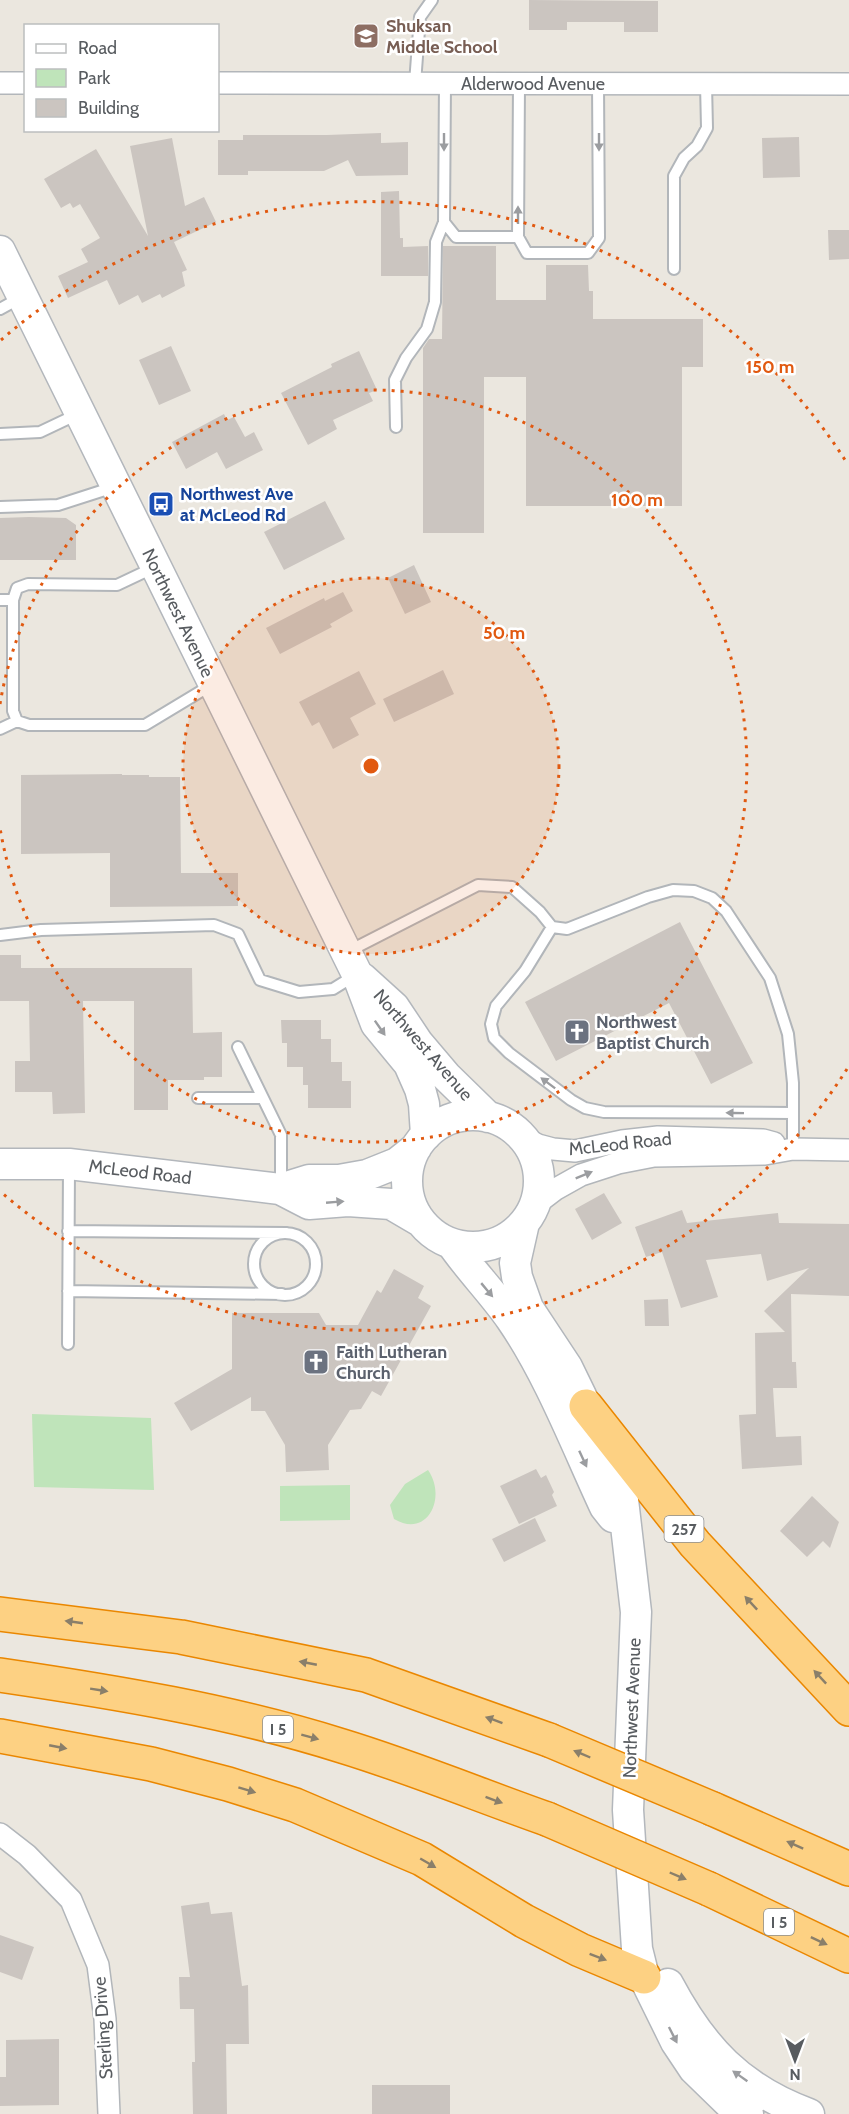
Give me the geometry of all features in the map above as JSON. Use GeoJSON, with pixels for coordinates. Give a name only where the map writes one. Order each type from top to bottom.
{"type":"FeatureCollection","features":[{"type":"Feature","properties":{"kind":"highway","name":"257"},"geometry":{"type":"LineString","coordinates":[[586,1406],[695,1544],[849,1709]]}},
{"type":"Feature","properties":{"kind":"highway"},"geometry":{"type":"LineString","coordinates":[[0,1614],[181,1637],[366,1675],[549,1740],[849,1869]]}},
{"type":"Feature","properties":{"kind":"highway","name":"I 5"},"geometry":{"type":"LineString","coordinates":[[0,1675],[121,1693],[232,1717],[331,1743],[547,1819],[709,1889],[849,1956]]}},
{"type":"Feature","properties":{"kind":"highway"},"geometry":{"type":"LineString","coordinates":[[0,1736],[151,1764],[228,1784],[295,1805],[422,1859],[524,1921],[580,1950],[644,1977]]}},
{"type":"Feature","properties":{"kind":"main road","name":"Northwest Avenue"},"geometry":{"type":"LineString","coordinates":[[0,251],[11,303],[80,413],[352,964],[376,1024],[409,1064],[424,1104],[421,1142]]}},
{"type":"Feature","properties":{"kind":"main road","name":"Northwest Avenue"},"geometry":{"type":"LineString","coordinates":[[352,964],[394,1007],[418,1043],[446,1076],[488,1117]]}},
{"type":"Feature","properties":{"kind":"main road"},"geometry":{"type":"LineString","coordinates":[[469,1115],[488,1117],[499,1120],[522,1137],[530,1148],[537,1165],[539,1186],[529,1214],[515,1232],[492,1244],[470,1247],[452,1244],[435,1235],[420,1221],[410,1201],[407,1181],[410,1160],[421,1142],[442,1123],[469,1115]]}},
{"type":"Feature","properties":{"kind":"main road","name":"McLeod Road"},"geometry":{"type":"LineString","coordinates":[[280,1189],[309,1180],[339,1180],[367,1175],[397,1163],[421,1142]]}},
{"type":"Feature","properties":{"kind":"main road","name":"McLeod Road"},"geometry":{"type":"LineString","coordinates":[[0,1164],[69,1164],[280,1189],[309,1204],[348,1201],[391,1204],[420,1221]]}},
{"type":"Feature","properties":{"kind":"main road","name":"Northwest Avenue"},"geometry":{"type":"LineString","coordinates":[[529,1214],[515,1263],[517,1277],[528,1308],[567,1367],[586,1406],[623,1500],[636,1612],[628,1810],[631,1880],[637,1948],[644,1977],[676,2042],[693,2069],[729,2103],[748,2114]]}},
{"type":"Feature","properties":{"kind":"main road","name":"Northwest Avenue"},"geometry":{"type":"LineString","coordinates":[[452,1244],[510,1319],[532,1354],[605,1507],[627,1537]]}},
{"type":"Feature","properties":{"kind":"main road","name":"Northwest Avenue"},"geometry":{"type":"LineString","coordinates":[[631,1880],[666,1981],[704,2042],[730,2069],[761,2091],[809,2114]]}},
{"type":"Feature","properties":{"kind":"street"},"geometry":{"type":"LineString","coordinates":[[0,83],[24,83]]}},
{"type":"Feature","properties":{"kind":"street","name":"Alderwood Avenue"},"geometry":{"type":"LineString","coordinates":[[219,83],[849,84]]}},
{"type":"Feature","properties":{"kind":"street","name":"McLeod Road"},"geometry":{"type":"LineString","coordinates":[[522,1137],[553,1149],[575,1151],[622,1141],[658,1137],[763,1140],[793,1149]]}},
{"type":"Feature","properties":{"kind":"street","name":"McLeod Road"},"geometry":{"type":"LineString","coordinates":[[529,1214],[556,1189],[581,1175],[618,1163],[654,1156],[765,1154],[793,1149],[849,1150]]}},
{"type":"Feature","properties":{"kind":"street","name":"Sterling Drive"},"geometry":{"type":"LineString","coordinates":[[0,1834],[27,1855],[71,1900],[98,1965],[105,2019],[109,2114]]}},
{"type":"Feature","properties":{"kind":"lane"},"geometry":{"type":"LineString","coordinates":[[415,84],[420,17],[432,0]]}},
{"type":"Feature","properties":{"kind":"lane"},"geometry":{"type":"LineString","coordinates":[[396,427],[396,380],[406,358],[427,330],[435,302],[436,242],[444,222],[445,84]]}},
{"type":"Feature","properties":{"kind":"lane"},"geometry":{"type":"LineString","coordinates":[[519,84],[518,237],[526,253],[588,253],[599,238],[598,84]]}},
{"type":"Feature","properties":{"kind":"lane"},"geometry":{"type":"LineString","coordinates":[[674,269],[674,176],[684,158],[697,146],[706,128],[706,84]]}},
{"type":"Feature","properties":{"kind":"lane"},"geometry":{"type":"LineString","coordinates":[[444,222],[456,237],[518,237]]}},
{"type":"Feature","properties":{"kind":"lane"},"geometry":{"type":"LineString","coordinates":[[0,434],[40,432],[80,413]]}},
{"type":"Feature","properties":{"kind":"lane"},"geometry":{"type":"LineString","coordinates":[[0,507],[58,505],[116,486]]}},
{"type":"Feature","properties":{"kind":"lane"},"geometry":{"type":"LineString","coordinates":[[17,722],[13,711],[13,600],[17,588],[28,584],[117,585],[156,567]]}},
{"type":"Feature","properties":{"kind":"lane"},"geometry":{"type":"LineString","coordinates":[[0,600],[13,600]]}},
{"type":"Feature","properties":{"kind":"lane"},"geometry":{"type":"LineString","coordinates":[[0,718],[29,725],[145,725],[214,684]]}},
{"type":"Feature","properties":{"kind":"lane"},"geometry":{"type":"LineString","coordinates":[[0,729],[17,722]]}},
{"type":"Feature","properties":{"kind":"lane"},"geometry":{"type":"LineString","coordinates":[[0,935],[41,930],[214,925],[238,934],[260,980],[299,992],[333,989],[352,964],[478,885],[512,887],[540,912],[552,927],[567,929],[648,897],[673,890],[694,891],[712,898],[726,911],[770,978],[788,1034],[793,1083],[793,1149]]}},
{"type":"Feature","properties":{"kind":"lane"},"geometry":{"type":"LineString","coordinates":[[552,927],[525,971],[496,1006],[491,1024],[494,1038],[508,1053],[556,1090],[585,1108],[604,1112],[793,1113]]}},
{"type":"Feature","properties":{"kind":"lane"},"geometry":{"type":"LineString","coordinates":[[238,1047],[281,1135],[280,1189]]}},
{"type":"Feature","properties":{"kind":"lane"},"geometry":{"type":"LineString","coordinates":[[198,1098],[262,1098]]}},
{"type":"Feature","properties":{"kind":"lane"},"geometry":{"type":"LineString","coordinates":[[68,1344],[69,1164]]}},
{"type":"Feature","properties":{"kind":"lane"},"geometry":{"type":"LineString","coordinates":[[68,1232],[287,1233],[306,1241],[315,1260],[315,1270],[311,1280],[295,1293],[68,1291]]}},
{"type":"Feature","properties":{"kind":"lane"},"geometry":{"type":"LineString","coordinates":[[282,1294],[266,1288],[255,1272],[254,1263],[261,1245],[268,1238],[287,1233]]}},
{"type":"Feature","properties":{"kind":"green space"},"geometry":{"type":"Polygon","coordinates":[[[32,1414],[151,1418],[154,1490],[34,1487],[32,1414]]]}},
{"type":"Feature","properties":{"kind":"green space"},"geometry":{"type":"Polygon","coordinates":[[[428,1470],[435,1492],[435,1503],[431,1512],[416,1524],[406,1524],[394,1519],[390,1505],[405,1484],[428,1470]]]}},
{"type":"Feature","properties":{"kind":"green space"},"geometry":{"type":"Polygon","coordinates":[[[350,1485],[350,1520],[280,1521],[280,1486],[350,1485]]]}},
{"type":"Feature","properties":{"kind":"building"},"geometry":{"type":"Polygon","coordinates":[[[529,0],[658,1],[658,32],[624,32],[624,22],[567,22],[567,30],[529,30],[529,0]]]}},
{"type":"Feature","properties":{"kind":"building"},"geometry":{"type":"Polygon","coordinates":[[[381,133],[381,143],[408,142],[408,175],[356,176],[348,160],[324,171],[248,171],[248,175],[218,175],[218,140],[243,140],[243,135],[381,133]]]}},
{"type":"Feature","properties":{"kind":"building"},"geometry":{"type":"Polygon","coordinates":[[[799,137],[800,177],[763,178],[762,138],[799,137]]]}},
{"type":"Feature","properties":{"kind":"building"},"geometry":{"type":"Polygon","coordinates":[[[172,138],[185,206],[204,197],[216,222],[174,242],[187,270],[182,272],[185,286],[162,298],[160,294],[142,303],[138,295],[119,305],[107,280],[68,298],[58,276],[88,262],[81,249],[100,238],[80,204],[73,208],[70,203],[61,208],[44,179],[96,149],[148,236],[130,146],[172,138]]]}},
{"type":"Feature","properties":{"kind":"building"},"geometry":{"type":"Polygon","coordinates":[[[399,191],[400,238],[403,238],[403,247],[428,246],[428,276],[381,276],[381,192],[399,191]]]}},
{"type":"Feature","properties":{"kind":"building"},"geometry":{"type":"Polygon","coordinates":[[[828,230],[849,230],[849,259],[829,260],[828,230]]]}},
{"type":"Feature","properties":{"kind":"building"},"geometry":{"type":"Polygon","coordinates":[[[443,246],[496,246],[496,300],[546,300],[546,265],[588,265],[589,291],[593,291],[593,319],[703,319],[703,367],[682,367],[682,506],[526,506],[526,377],[484,377],[484,533],[423,533],[423,348],[429,339],[442,339],[443,246]]]}},
{"type":"Feature","properties":{"kind":"building"},"geometry":{"type":"Polygon","coordinates":[[[171,346],[191,391],[159,405],[139,360],[171,346]]]}},
{"type":"Feature","properties":{"kind":"building"},"geometry":{"type":"Polygon","coordinates":[[[359,351],[377,390],[369,393],[373,401],[333,420],[337,429],[308,445],[281,393],[332,367],[331,364],[359,351]]]}},
{"type":"Feature","properties":{"kind":"building"},"geometry":{"type":"Polygon","coordinates":[[[224,414],[227,420],[234,417],[245,437],[254,432],[263,450],[226,469],[217,452],[186,469],[172,442],[224,414]]]}},
{"type":"Feature","properties":{"kind":"building"},"geometry":{"type":"Polygon","coordinates":[[[325,501],[345,539],[284,570],[264,532],[325,501]]]}},
{"type":"Feature","properties":{"kind":"building"},"geometry":{"type":"Polygon","coordinates":[[[0,518],[66,518],[76,525],[76,560],[0,560],[0,518]]]}},
{"type":"Feature","properties":{"kind":"building"},"geometry":{"type":"Polygon","coordinates":[[[414,565],[431,602],[405,614],[388,578],[414,565]]]}},
{"type":"Feature","properties":{"kind":"building"},"geometry":{"type":"Polygon","coordinates":[[[343,592],[353,611],[330,624],[332,627],[280,654],[266,628],[324,598],[325,601],[343,592]]]}},
{"type":"Feature","properties":{"kind":"building"},"geometry":{"type":"Polygon","coordinates":[[[443,670],[454,694],[394,722],[383,699],[443,670]]]}},
{"type":"Feature","properties":{"kind":"building"},"geometry":{"type":"Polygon","coordinates":[[[359,671],[376,704],[350,718],[359,735],[333,749],[319,722],[312,726],[299,702],[359,671]]]}},
{"type":"Feature","properties":{"kind":"building"},"geometry":{"type":"Polygon","coordinates":[[[122,774],[180,777],[181,873],[238,873],[238,906],[110,907],[110,853],[21,854],[21,775],[122,774]]]}},
{"type":"Feature","properties":{"kind":"building","name":"Northwest Baptist Church"},"geometry":{"type":"Polygon","coordinates":[[[680,922],[753,1063],[711,1084],[669,1003],[556,1061],[525,1002],[680,922]]]}},
{"type":"Feature","properties":{"kind":"building"},"geometry":{"type":"Polygon","coordinates":[[[0,955],[21,955],[21,968],[192,968],[193,1033],[222,1032],[222,1077],[204,1077],[204,1080],[168,1080],[168,1110],[134,1110],[134,1001],[83,1001],[85,1113],[53,1114],[52,1092],[15,1092],[15,1061],[30,1061],[29,1001],[0,1001],[0,955]]]}},
{"type":"Feature","properties":{"kind":"building"},"geometry":{"type":"Polygon","coordinates":[[[281,1020],[321,1020],[321,1039],[331,1039],[331,1062],[342,1062],[342,1081],[351,1081],[351,1108],[308,1108],[308,1085],[303,1085],[303,1067],[287,1067],[287,1043],[282,1043],[281,1020]]]}},
{"type":"Feature","properties":{"kind":"building"},"geometry":{"type":"Polygon","coordinates":[[[604,1193],[622,1223],[592,1240],[575,1209],[604,1193]]]}},
{"type":"Feature","properties":{"kind":"building"},"geometry":{"type":"Polygon","coordinates":[[[682,1210],[687,1223],[778,1213],[779,1223],[849,1224],[849,1296],[791,1294],[792,1362],[796,1362],[797,1388],[773,1388],[776,1437],[801,1436],[802,1465],[742,1469],[739,1415],[756,1414],[755,1333],[785,1332],[764,1311],[809,1268],[767,1281],[761,1254],[706,1260],[718,1297],[681,1308],[662,1252],[646,1257],[635,1227],[682,1210]]]}},
{"type":"Feature","properties":{"kind":"building","name":"Faith Lutheran Church"},"geometry":{"type":"Polygon","coordinates":[[[394,1269],[424,1286],[418,1298],[431,1306],[381,1396],[372,1391],[361,1409],[350,1410],[328,1445],[329,1470],[286,1472],[285,1445],[265,1411],[251,1411],[251,1397],[191,1431],[174,1403],[232,1369],[232,1313],[319,1313],[326,1325],[358,1325],[377,1290],[381,1293],[394,1269]]]}},
{"type":"Feature","properties":{"kind":"building"},"geometry":{"type":"Polygon","coordinates":[[[668,1299],[669,1326],[645,1326],[644,1300],[668,1299]]]}},
{"type":"Feature","properties":{"kind":"building"},"geometry":{"type":"Polygon","coordinates":[[[536,1469],[541,1478],[546,1475],[554,1492],[552,1495],[557,1506],[519,1524],[500,1486],[536,1469]]]}},
{"type":"Feature","properties":{"kind":"building"},"geometry":{"type":"Polygon","coordinates":[[[812,1496],[839,1522],[830,1548],[823,1541],[807,1557],[780,1531],[812,1496]]]}},
{"type":"Feature","properties":{"kind":"building"},"geometry":{"type":"Polygon","coordinates":[[[535,1518],[546,1541],[504,1562],[492,1539],[535,1518]]]}},
{"type":"Feature","properties":{"kind":"building"},"geometry":{"type":"Polygon","coordinates":[[[209,1902],[211,1914],[232,1912],[242,1986],[248,1985],[249,2044],[226,2044],[227,2114],[193,2114],[194,2009],[180,2009],[179,1977],[190,1977],[181,1906],[209,1902]]]}},
{"type":"Feature","properties":{"kind":"building"},"geometry":{"type":"Polygon","coordinates":[[[0,1935],[34,1947],[22,1980],[0,1972],[0,1935]]]}},
{"type":"Feature","properties":{"kind":"building"},"geometry":{"type":"Polygon","coordinates":[[[59,2039],[59,2105],[0,2106],[0,2077],[6,2077],[6,2040],[59,2039]]]}},
{"type":"Feature","properties":{"kind":"building"},"geometry":{"type":"Polygon","coordinates":[[[372,2085],[450,2085],[450,2114],[372,2114],[372,2085]]]}},
{"type":"Feature","properties":{"kind":"place","name":"Shuksan Middle School"},"geometry":{"type":"Point","coordinates":[366,36]}},
{"type":"Feature","properties":{"kind":"place","name":"Northwest Ave at McLeod Rd"},"geometry":{"type":"Point","coordinates":[161,504]}},
{"type":"Feature","properties":{"kind":"place","name":"Northwest Baptist Church"},"geometry":{"type":"Point","coordinates":[577,1032]}},
{"type":"Feature","properties":{"kind":"place","name":"Faith Lutheran Church"},"geometry":{"type":"Point","coordinates":[316,1362]}}]}
